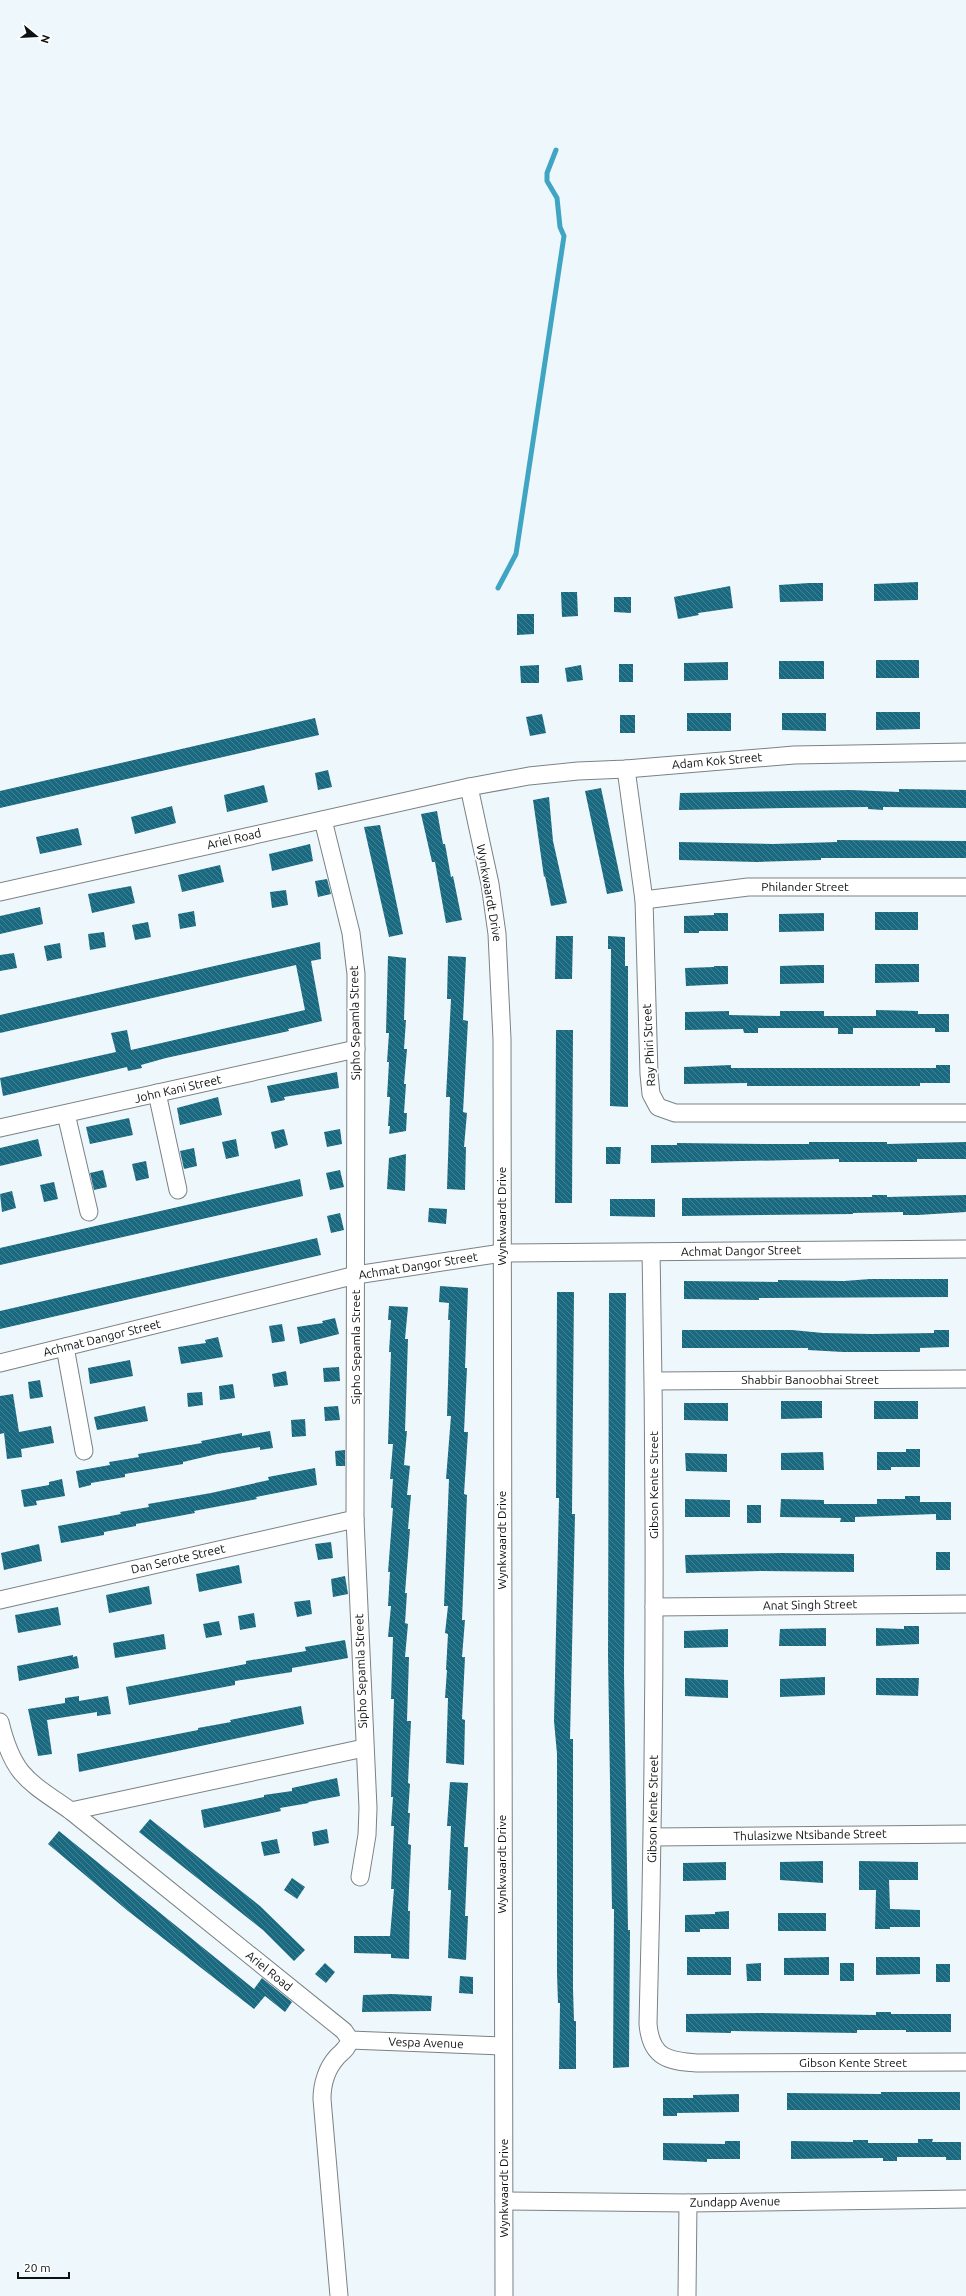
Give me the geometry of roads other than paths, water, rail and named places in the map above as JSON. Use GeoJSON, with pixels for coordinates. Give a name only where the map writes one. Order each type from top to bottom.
{"type":"FeatureCollection","features":[{"type":"Feature","properties":{"kind":"street","name":"Adam Kok Street"},"geometry":{"type":"LineString","coordinates":[[468,787],[529,776],[794,755],[966,752]]}},
{"type":"Feature","properties":{"kind":"street","name":"Ray Phiri Street"},"geometry":{"type":"LineString","coordinates":[[626,769],[644,900],[649,1074],[651,1094],[658,1107],[675,1113],[966,1113]]}},
{"type":"Feature","properties":{"kind":"street","name":"Ariel Road"},"geometry":{"type":"LineString","coordinates":[[0,892],[468,787]]}},
{"type":"Feature","properties":{"kind":"street","name":"Wynkwaardt Drive"},"geometry":{"type":"LineString","coordinates":[[468,787],[490,884],[497,934],[502,1040],[502,2046],[504,2296]]}},
{"type":"Feature","properties":{"kind":"street","name":"Sipho Sepamla Street"},"geometry":{"type":"LineString","coordinates":[[323,820],[351,933],[356,974],[355,1519],[367,1815],[366,1842],[360,1877]]}},
{"type":"Feature","properties":{"kind":"street","name":"Philander Street"},"geometry":{"type":"LineString","coordinates":[[644,900],[748,887],[966,888]]}},
{"type":"Feature","properties":{"kind":"street","name":"John Kani Street"},"geometry":{"type":"LineString","coordinates":[[0,1128],[356,1049]]}},
{"type":"Feature","properties":{"kind":"street"},"geometry":{"type":"LineString","coordinates":[[157,1093],[178,1190]]}},
{"type":"Feature","properties":{"kind":"street"},"geometry":{"type":"LineString","coordinates":[[66,1114],[89,1212]]}},
{"type":"Feature","properties":{"kind":"street","name":"Achmat Dangor Street"},"geometry":{"type":"LineString","coordinates":[[0,1363],[356,1275],[502,1253],[966,1248]]}},
{"type":"Feature","properties":{"kind":"street","name":"Gibson Kente Street"},"geometry":{"type":"LineString","coordinates":[[651,1252],[654,1381],[654,1607],[653,1837],[648,2024],[652,2044],[663,2057],[672,2060],[698,2063],[966,2062]]}},
{"type":"Feature","properties":{"kind":"street"},"geometry":{"type":"LineString","coordinates":[[65,1347],[84,1451]]}},
{"type":"Feature","properties":{"kind":"street","name":"Shabbir Banoobhai Street"},"geometry":{"type":"LineString","coordinates":[[654,1381],[966,1379]]}},
{"type":"Feature","properties":{"kind":"street","name":"Dan Serote Street"},"geometry":{"type":"LineString","coordinates":[[0,1600],[355,1519]]}},
{"type":"Feature","properties":{"kind":"street","name":"Anat Singh Street"},"geometry":{"type":"LineString","coordinates":[[654,1607],[966,1604]]}},
{"type":"Feature","properties":{"kind":"street","name":"Ariel Road"},"geometry":{"type":"LineString","coordinates":[[0,1722],[6,1749],[17,1768],[32,1783],[71,1811],[344,2031],[350,2040]]}},
{"type":"Feature","properties":{"kind":"street"},"geometry":{"type":"LineString","coordinates":[[71,1811],[364,1748]]}},
{"type":"Feature","properties":{"kind":"street","name":"Thulasizwe Ntsibande Street"},"geometry":{"type":"LineString","coordinates":[[653,1837],[966,1834]]}},
{"type":"Feature","properties":{"kind":"street"},"geometry":{"type":"LineString","coordinates":[[339,2296],[322,2085],[336,2058],[347,2049],[350,2040]]}},
{"type":"Feature","properties":{"kind":"street","name":"Vespa Avenue"},"geometry":{"type":"LineString","coordinates":[[350,2040],[502,2046]]}},
{"type":"Feature","properties":{"kind":"street","name":"Zundapp Avenue"},"geometry":{"type":"LineString","coordinates":[[504,2201],[688,2203],[966,2199]]}},
{"type":"Feature","properties":{"kind":"street"},"geometry":{"type":"LineString","coordinates":[[687,2296],[688,2203]]}},
{"type":"Feature","properties":{"kind":"waterway"},"geometry":{"type":"LineString","coordinates":[[498,588],[516,554],[564,236],[560,227],[557,198],[547,181],[547,173],[556,150]]}}]}
